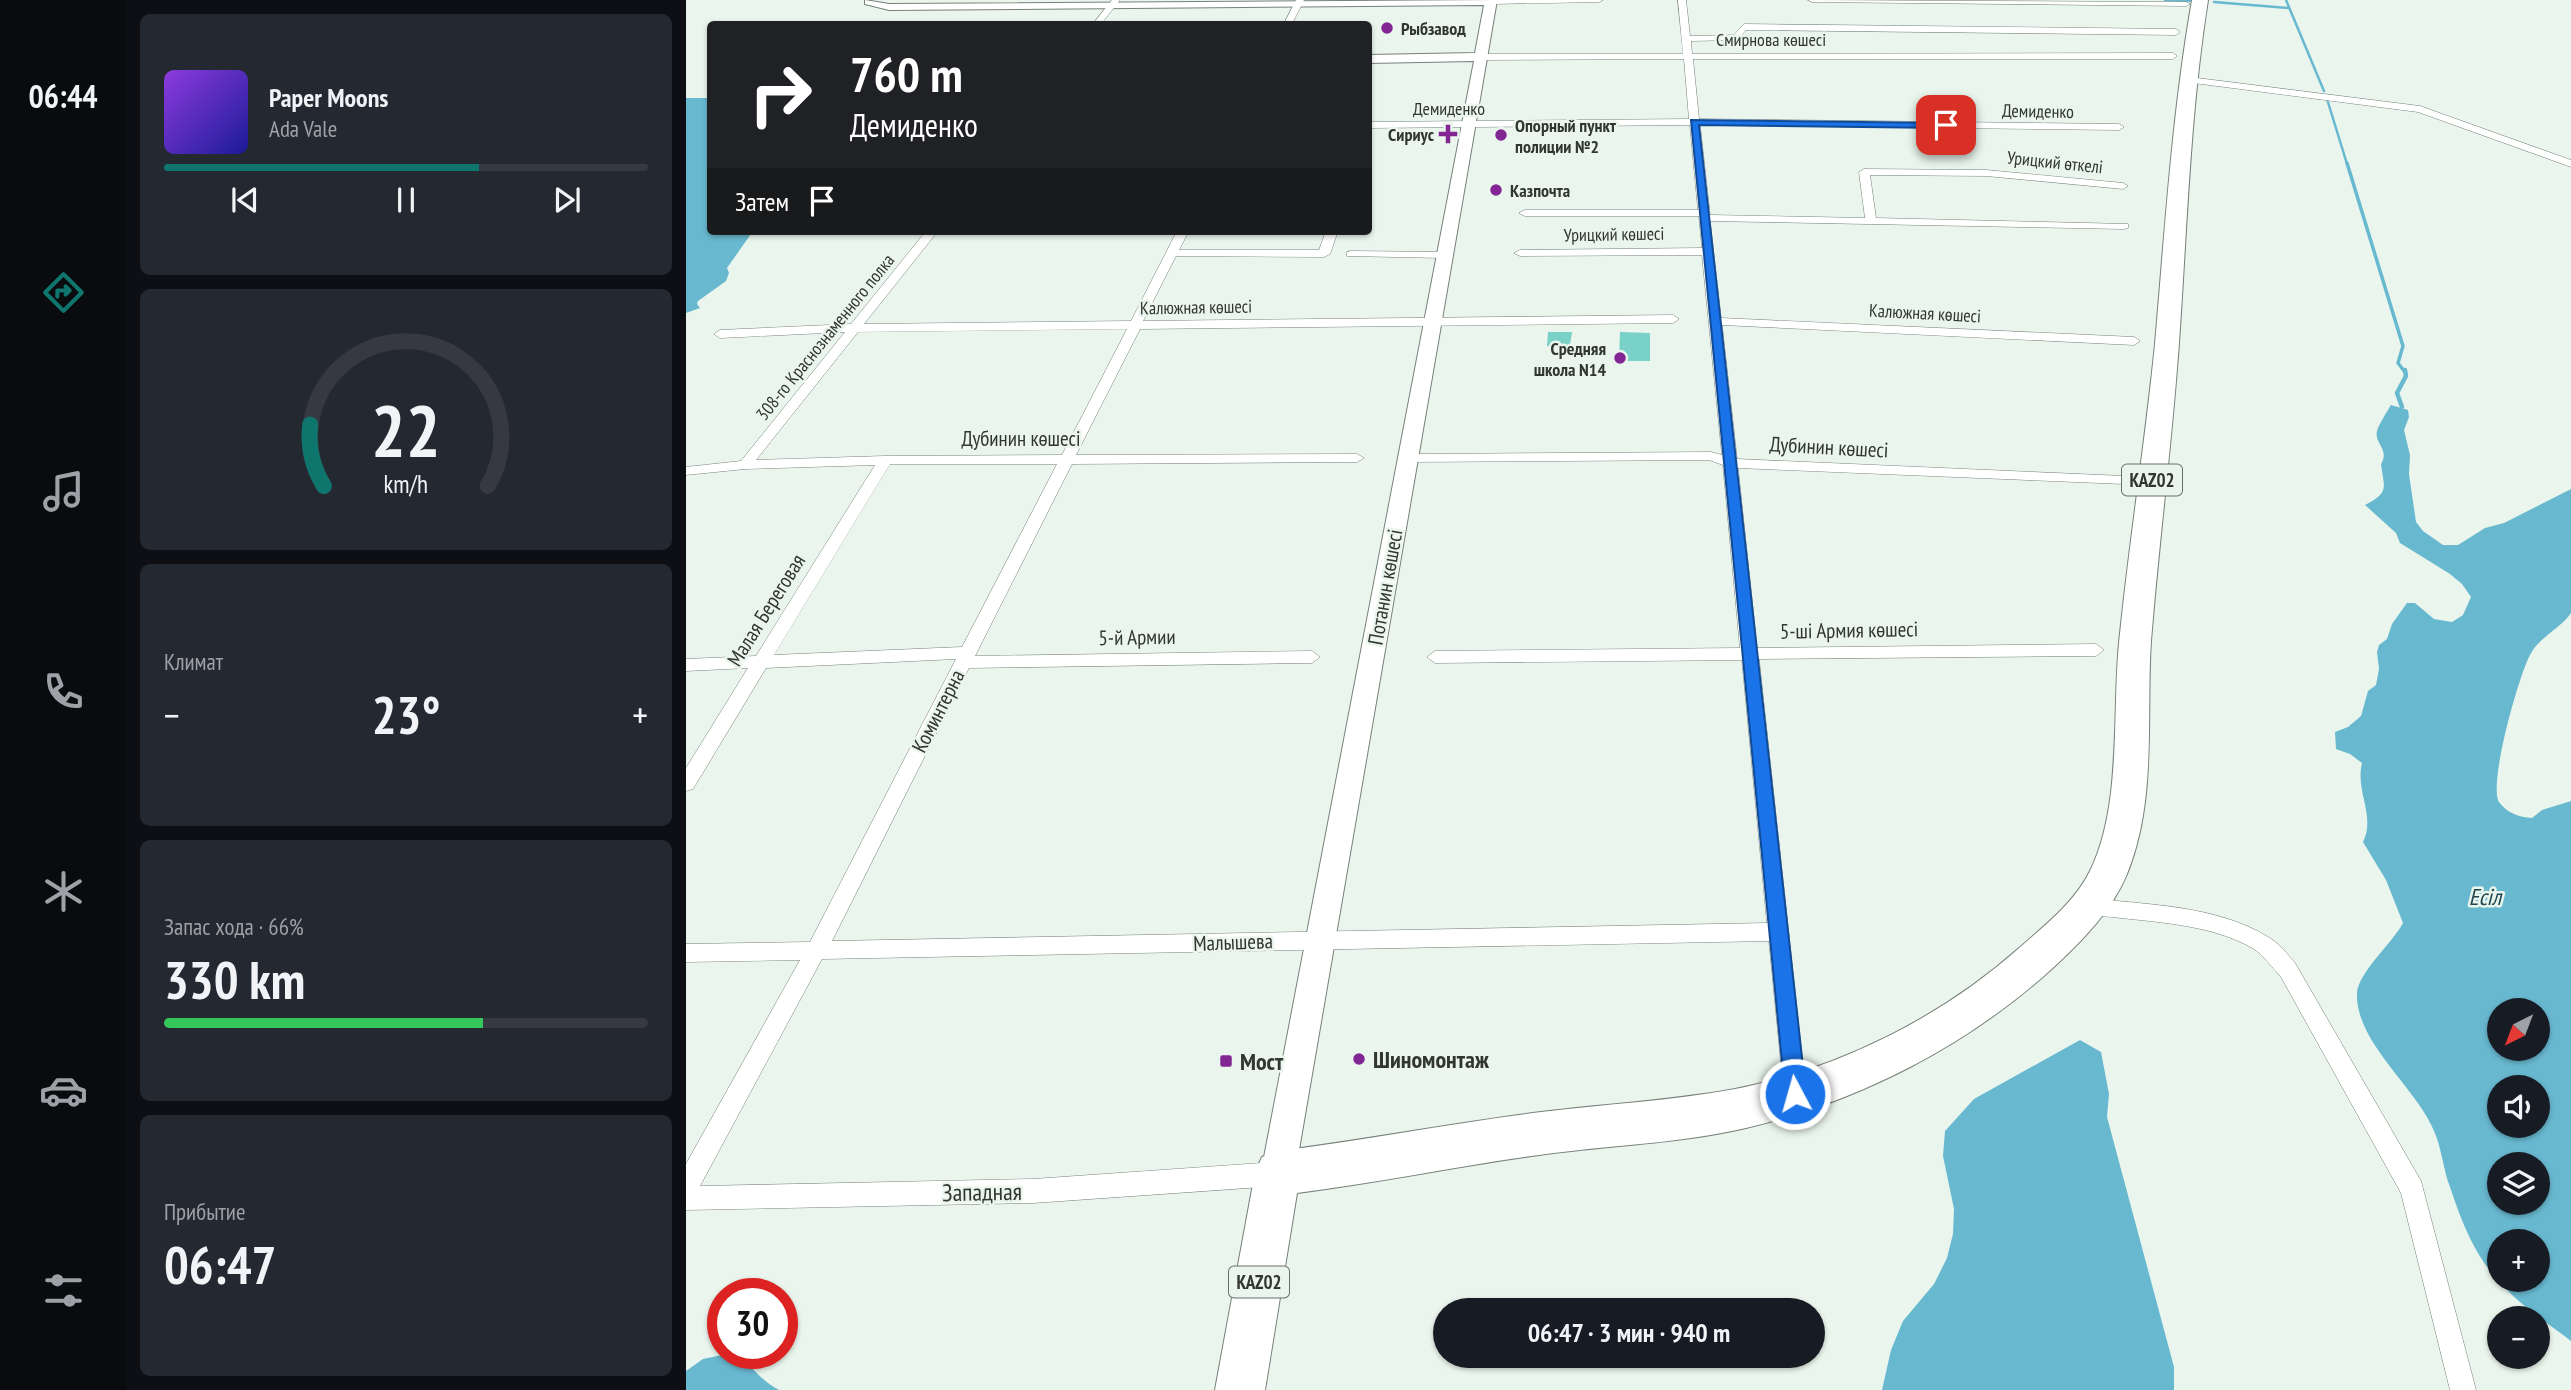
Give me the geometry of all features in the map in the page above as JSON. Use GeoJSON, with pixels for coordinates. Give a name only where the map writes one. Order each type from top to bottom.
{"type":"FeatureCollection","features":[{"type":"Feature","properties":{"kind":"highway","name":"KAZ02"},"geometry":{"type":"LineString","coordinates":[[1240,1390],[1278,1174],[1543,1133],[1710,1114],[1795,1094],[1851,1073],[1965,1013],[2022,973],[2097,892],[2117,851],[2127,798],[2135,649],[2166,343],[2173,226],[2195,2]]}},
{"type":"Feature","properties":{"kind":"main road"},"geometry":{"type":"LineString","coordinates":[[868,1],[881,6],[908,6],[1114,2],[1491,1]]}},
{"type":"Feature","properties":{"kind":"main road"},"geometry":{"type":"LineString","coordinates":[[868,1],[883,18],[887,10],[908,6]]}},
{"type":"Feature","properties":{"kind":"main road","name":"Потанин көшесі"},"geometry":{"type":"LineString","coordinates":[[1278,1174],[1491,1]]}},
{"type":"Feature","properties":{"kind":"main road","name":"Смирнова көшесі"},"geometry":{"type":"LineString","coordinates":[[1372,59],[1480,57]]}},
{"type":"Feature","properties":{"kind":"street"},"geometry":{"type":"LineString","coordinates":[[1491,1],[1599,0]]}},
{"type":"Feature","properties":{"kind":"street"},"geometry":{"type":"LineString","coordinates":[[1682,0],[1795,1094]]}},
{"type":"Feature","properties":{"kind":"street"},"geometry":{"type":"LineString","coordinates":[[1812,0],[2195,2]]}},
{"type":"Feature","properties":{"kind":"street"},"geometry":{"type":"LineString","coordinates":[[1290,21],[1300,1]]}},
{"type":"Feature","properties":{"kind":"street"},"geometry":{"type":"LineString","coordinates":[[1099,21],[1114,2]]}},
{"type":"Feature","properties":{"kind":"street"},"geometry":{"type":"LineString","coordinates":[[2076,2],[2083,12]]}},
{"type":"Feature","properties":{"kind":"street"},"geometry":{"type":"LineString","coordinates":[[2090,21],[2099,35]]}},
{"type":"Feature","properties":{"kind":"street"},"geometry":{"type":"LineString","coordinates":[[1686,38],[1739,36],[1744,27],[2099,35],[2176,32]]}},
{"type":"Feature","properties":{"kind":"street","name":"Смирнова көшесі"},"geometry":{"type":"LineString","coordinates":[[1480,57],[2111,52],[2173,56]]}},
{"type":"Feature","properties":{"kind":"street"},"geometry":{"type":"LineString","coordinates":[[2189,80],[2420,109],[2571,164]]}},
{"type":"Feature","properties":{"kind":"street","name":"Демиденко"},"geometry":{"type":"LineString","coordinates":[[1372,125],[1694,122],[2119,127]]}},
{"type":"Feature","properties":{"kind":"street","name":"Урицкий өткелі"},"geometry":{"type":"LineString","coordinates":[[1871,221],[1864,173],[1986,173],[2123,186]]}},
{"type":"Feature","properties":{"kind":"street"},"geometry":{"type":"LineString","coordinates":[[1525,213],[2124,226]]}},
{"type":"Feature","properties":{"kind":"street","name":"308-го Краснознаменного полка"},"geometry":{"type":"LineString","coordinates":[[745,465],[929,235]]}},
{"type":"Feature","properties":{"kind":"street","name":"Коминтерна"},"geometry":{"type":"LineString","coordinates":[[686,1188],[816,951],[1181,235]]}},
{"type":"Feature","properties":{"kind":"street"},"geometry":{"type":"LineString","coordinates":[[1172,253],[1324,254],[1331,235]]}},
{"type":"Feature","properties":{"kind":"street","name":"Урицкий көшесі"},"geometry":{"type":"LineString","coordinates":[[1520,253],[1708,251]]}},
{"type":"Feature","properties":{"kind":"street"},"geometry":{"type":"LineString","coordinates":[[1351,254],[1444,255]]}},
{"type":"Feature","properties":{"kind":"street","name":"Калюжная көшесі"},"geometry":{"type":"LineString","coordinates":[[720,334],[854,328],[1673,319]]}},
{"type":"Feature","properties":{"kind":"street","name":"Калюжная көшесі"},"geometry":{"type":"LineString","coordinates":[[1715,321],[2134,341]]}},
{"type":"Feature","properties":{"kind":"street","name":"Дубинин көшесі"},"geometry":{"type":"LineString","coordinates":[[1408,458],[1711,456],[1730,463],[2124,480]]}},
{"type":"Feature","properties":{"kind":"street","name":"Дубинин көшесі"},"geometry":{"type":"LineString","coordinates":[[686,471],[745,465],[885,460],[1357,458]]}},
{"type":"Feature","properties":{"kind":"street","name":"Малая Береговая"},"geometry":{"type":"LineString","coordinates":[[686,784],[885,460]]}},
{"type":"Feature","properties":{"kind":"street","name":"5-ші Армия көшесі"},"geometry":{"type":"LineString","coordinates":[[1435,657],[2096,650]]}},
{"type":"Feature","properties":{"kind":"street","name":"5-й Армии"},"geometry":{"type":"LineString","coordinates":[[686,665],[965,658],[1312,657]]}},
{"type":"Feature","properties":{"kind":"street"},"geometry":{"type":"LineString","coordinates":[[2097,892],[2218,926],[2264,944],[2288,970],[2412,1189],[2463,1390]]}},
{"type":"Feature","properties":{"kind":"street","name":"Малышева"},"geometry":{"type":"LineString","coordinates":[[686,953],[1779,932]]}},
{"type":"Feature","properties":{"kind":"street","name":"Западная"},"geometry":{"type":"LineString","coordinates":[[686,1198],[1033,1191],[1278,1174]]}},
{"type":"Feature","properties":{"kind":"water"},"geometry":{"type":"Polygon","coordinates":[[[686,98],[707,98],[707,235],[750,235],[727,268],[729,273],[726,281],[698,301],[700,308],[686,313],[686,98]]]}},
{"type":"Feature","properties":{"kind":"water","name":"Есіл"},"geometry":{"type":"Polygon","coordinates":[[[2391,405],[2408,410],[2409,417],[2404,430],[2410,455],[2409,474],[2416,522],[2423,531],[2443,545],[2458,545],[2485,528],[2504,523],[2571,489],[2571,613],[2539,643],[2525,666],[2506,729],[2497,791],[2499,802],[2506,809],[2514,814],[2532,818],[2542,810],[2571,801],[2571,1341],[2550,1325],[2550,1306],[2525,1306],[2509,1292],[2550,1292],[2550,1229],[2487,1229],[2487,1266],[2469,1237],[2457,1207],[2434,1131],[2414,1098],[2376,1047],[2359,1011],[2357,993],[2363,976],[2403,923],[2386,880],[2363,842],[2367,813],[2361,784],[2362,763],[2350,754],[2336,749],[2335,732],[2348,727],[2361,716],[2368,691],[2376,685],[2379,645],[2387,639],[2392,624],[2407,603],[2415,603],[2434,619],[2452,622],[2463,615],[2471,597],[2462,584],[2450,574],[2400,543],[2396,533],[2365,505],[2384,489],[2381,464],[2384,454],[2377,436],[2381,422],[2391,405]]]}},
{"type":"Feature","properties":{"kind":"water"},"geometry":{"type":"Polygon","coordinates":[[[2080,1040],[2101,1052],[2109,1094],[2107,1117],[2174,1367],[2174,1390],[1882,1390],[1891,1350],[1903,1321],[1934,1284],[1947,1258],[1953,1234],[1954,1209],[1943,1156],[1945,1131],[1974,1099],[2080,1040]]]}},
{"type":"Feature","properties":{"kind":"water"},"geometry":{"type":"Polygon","coordinates":[[[707,1358],[707,1369],[752,1369],[779,1390],[686,1390],[686,1371],[707,1358]]]}},
{"type":"Feature","properties":{"kind":"building"},"geometry":{"type":"Polygon","coordinates":[[[1548,332],[1572,332],[1570,346],[1547,346],[1548,332]]]}},
{"type":"Feature","properties":{"kind":"building"},"geometry":{"type":"Polygon","coordinates":[[[1620,332],[1650,333],[1650,361],[1619,361],[1620,332]]]}},
{"type":"Feature","properties":{"kind":"waterway"},"geometry":{"type":"LineString","coordinates":[[2165,0],[2197,1]]}},
{"type":"Feature","properties":{"kind":"waterway"},"geometry":{"type":"LineString","coordinates":[[2286,0],[2324,91]]}},
{"type":"Feature","properties":{"kind":"waterway"},"geometry":{"type":"LineString","coordinates":[[2214,2],[2289,8]]}},
{"type":"Feature","properties":{"kind":"waterway"},"geometry":{"type":"LineString","coordinates":[[2327,99],[2347,164]]}},
{"type":"Feature","properties":{"kind":"waterway"},"geometry":{"type":"LineString","coordinates":[[2347,163],[2403,346],[2398,363],[2405,372]]}},
{"type":"Feature","properties":{"kind":"waterway"},"geometry":{"type":"LineString","coordinates":[[2402,407],[2397,393],[2406,376],[2405,370]]}},
{"type":"Feature","properties":{"kind":"place","name":"Рыбзавод"},"geometry":{"type":"Point","coordinates":[1387,28]}},
{"type":"Feature","properties":{"kind":"place","name":"Сириус"},"geometry":{"type":"Point","coordinates":[1448,134]}},
{"type":"Feature","properties":{"kind":"place","name":"Опорный пункт полиции №2"},"geometry":{"type":"Point","coordinates":[1501,135]}},
{"type":"Feature","properties":{"kind":"place","name":"Казпочта"},"geometry":{"type":"Point","coordinates":[1496,190]}},
{"type":"Feature","properties":{"kind":"place","name":"Средняя школа N14"},"geometry":{"type":"Point","coordinates":[1620,358]}},
{"type":"Feature","properties":{"kind":"place","name":"Шиномонтаж"},"geometry":{"type":"Point","coordinates":[1359,1059]}},
{"type":"Feature","properties":{"kind":"place","name":"Мост"},"geometry":{"type":"Point","coordinates":[1226,1061]}},
{"type":"Feature","properties":{"kind":"route"},"geometry":{"type":"LineString","coordinates":[[1795,1094],[1694,122],[1946,125]]}}]}
